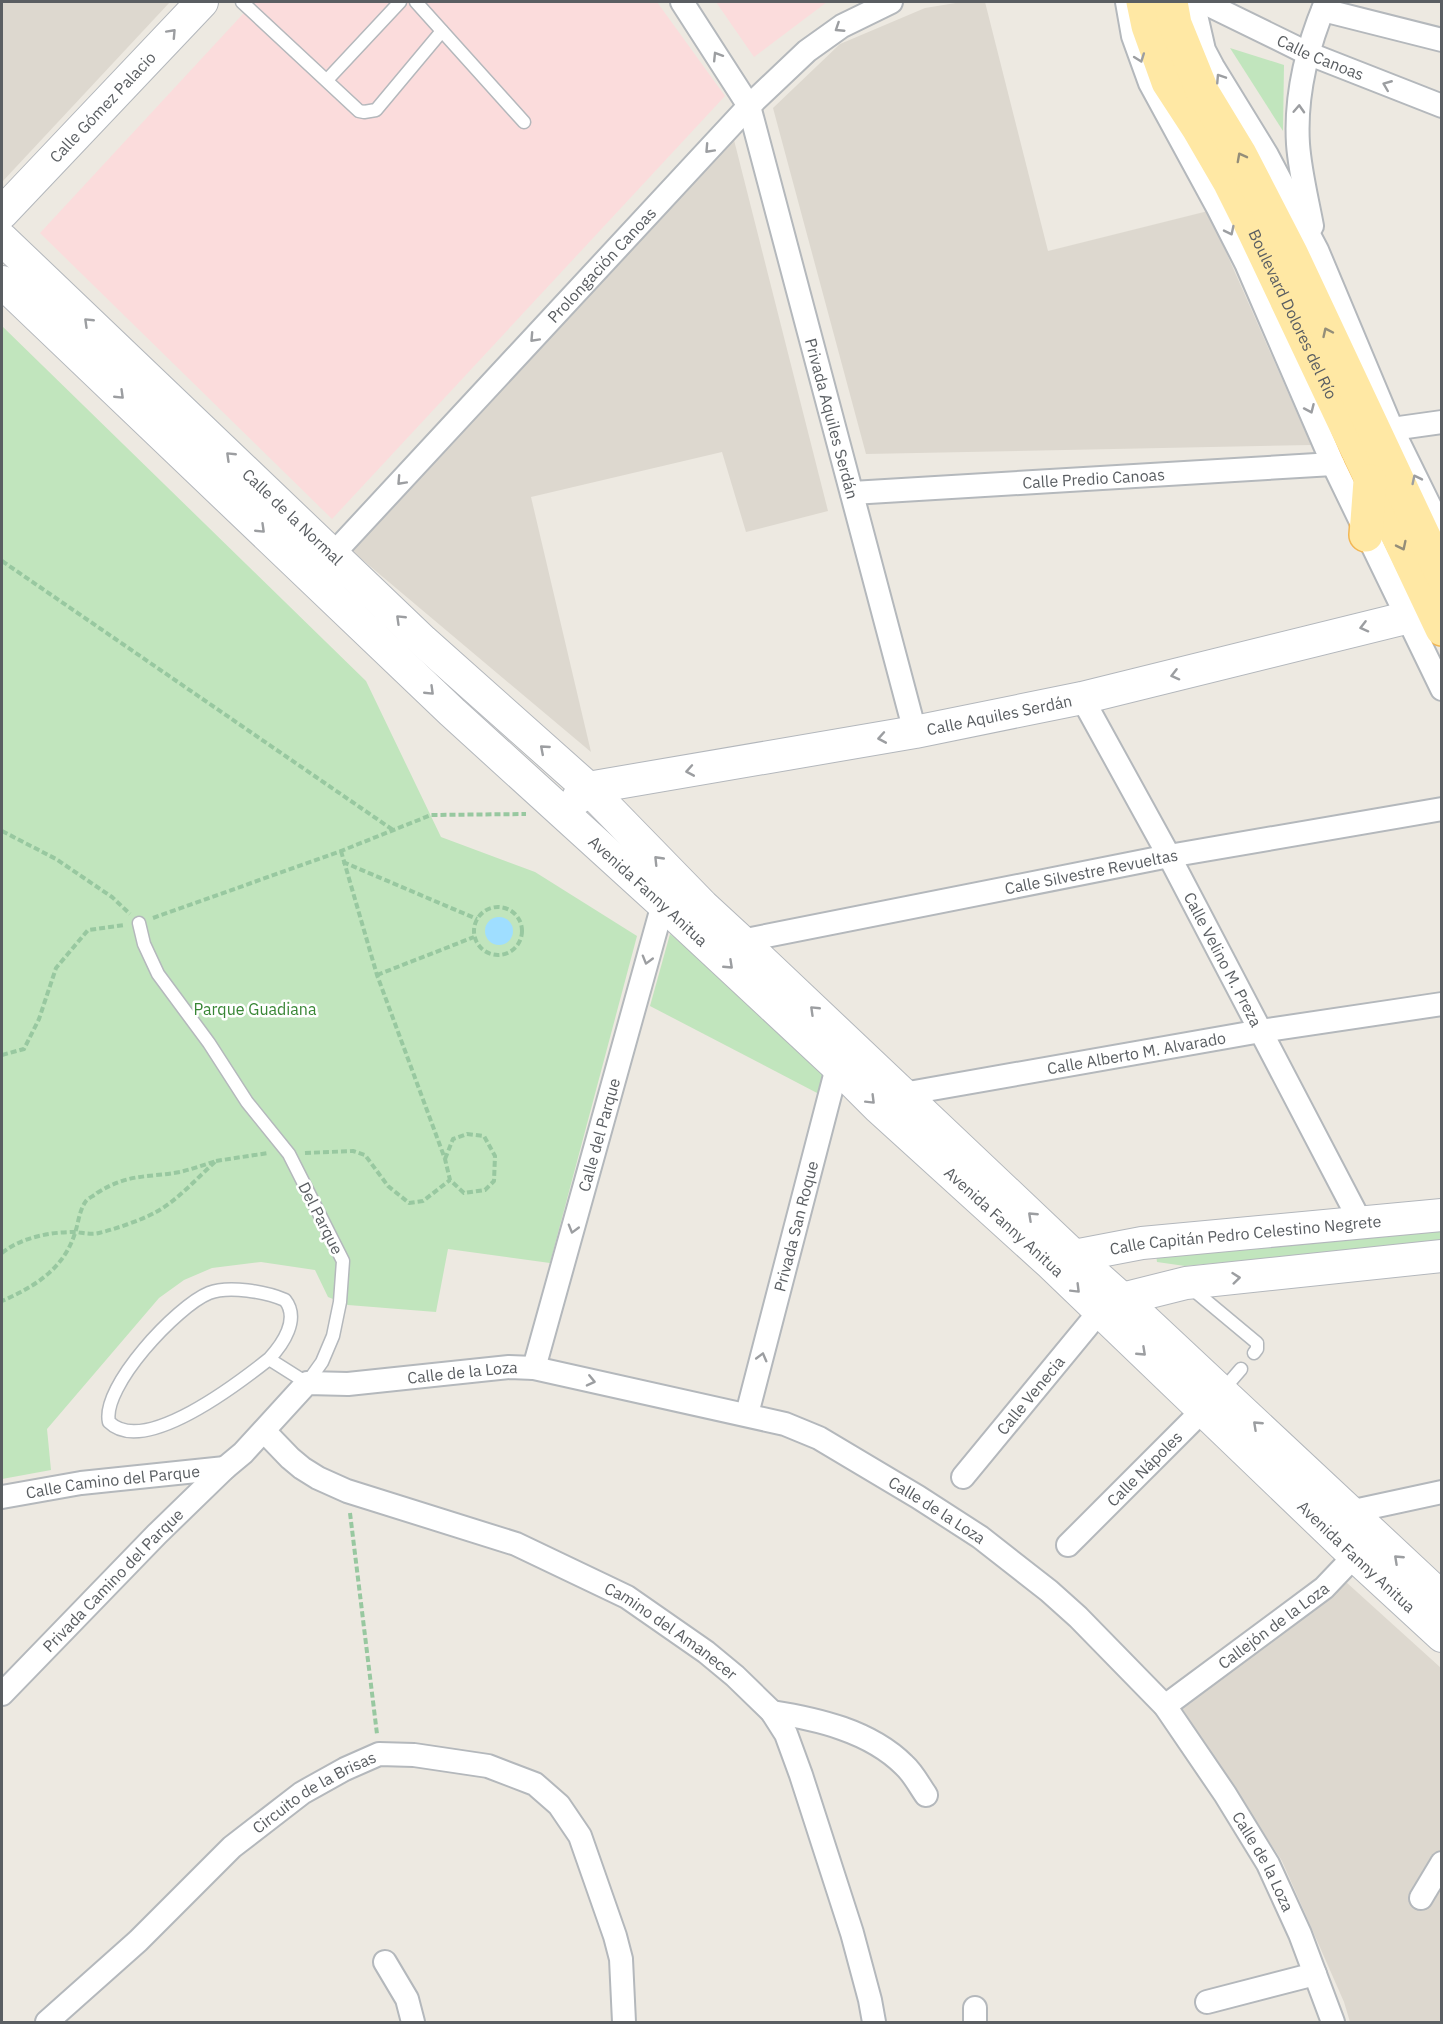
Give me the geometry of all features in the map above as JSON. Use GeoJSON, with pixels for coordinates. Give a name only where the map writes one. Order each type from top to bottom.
{"type":"FeatureCollection","features":[{"type":"Feature","properties":{"kind":"main road","name":"Calle Gómez Palacio"},"geometry":{"type":"LineString","coordinates":[[2,213],[202,2]]}},
{"type":"Feature","properties":{"kind":"main road","name":"Boulevard Dolores del Río"},"geometry":{"type":"LineString","coordinates":[[1143,2],[1156,54],[1168,82],[1230,183],[1370,479],[1431,617]]}},
{"type":"Feature","properties":{"kind":"main road","name":"Boulevard Dolores del Río"},"geometry":{"type":"LineString","coordinates":[[1171,2],[1175,24],[1203,93],[1240,154],[1291,253],[1442,575]]}},
{"type":"Feature","properties":{"kind":"main road"},"geometry":{"type":"LineString","coordinates":[[1168,82],[1181,139]]}},
{"type":"Feature","properties":{"kind":"main road","name":"Calle de la Normal"},"geometry":{"type":"LineString","coordinates":[[2,239],[423,641],[588,788]]}},
{"type":"Feature","properties":{"kind":"main road","name":"Calle de la Normal"},"geometry":{"type":"LineString","coordinates":[[2,282],[452,712],[562,813]]}},
{"type":"Feature","properties":{"kind":"main road"},"geometry":{"type":"LineString","coordinates":[[1366,535],[1370,479]]}},
{"type":"Feature","properties":{"kind":"main road","name":"Calle Aquiles Serdán"},"geometry":{"type":"LineString","coordinates":[[588,788],[915,732],[1082,698],[1431,617]]}},
{"type":"Feature","properties":{"kind":"main road"},"geometry":{"type":"LineString","coordinates":[[562,813],[588,788]]}},
{"type":"Feature","properties":{"kind":"main road","name":"Avenida Fanny Anitua"},"geometry":{"type":"LineString","coordinates":[[588,788],[703,906],[741,941],[841,1052],[879,1108],[1222,1390],[1348,1512],[1364,1546],[1442,1636]]}},
{"type":"Feature","properties":{"kind":"main road","name":"Avenida Fanny Anitua"},"geometry":{"type":"LineString","coordinates":[[562,813],[663,904],[841,1052],[903,1094],[1063,1260]]}},
{"type":"Feature","properties":{"kind":"main road"},"geometry":{"type":"LineString","coordinates":[[663,904],[684,899],[703,906]]}},
{"type":"Feature","properties":{"kind":"main road","name":"Calle Capitán Pedro Celestino Negrete"},"geometry":{"type":"LineString","coordinates":[[1063,1260],[1139,1247],[1442,1215]]}},
{"type":"Feature","properties":{"kind":"main road"},"geometry":{"type":"LineString","coordinates":[[1139,1247],[1138,1260],[1147,1269],[1157,1275],[1186,1283]]}},
{"type":"Feature","properties":{"kind":"main road"},"geometry":{"type":"LineString","coordinates":[[1111,1300],[1139,1247]]}},
{"type":"Feature","properties":{"kind":"main road"},"geometry":{"type":"LineString","coordinates":[[1111,1300],[1186,1283],[1442,1256]]}},
{"type":"Feature","properties":{"kind":"main road","name":"Avenida Fanny Anitua"},"geometry":{"type":"LineString","coordinates":[[1222,1390],[1318,1519],[1364,1546],[1442,1598]]}},
{"type":"Feature","properties":{"kind":"street"},"geometry":{"type":"LineString","coordinates":[[682,2],[749,106]]}},
{"type":"Feature","properties":{"kind":"street","name":"Prolongación Canoas"},"geometry":{"type":"LineString","coordinates":[[312,578],[749,106],[807,51],[842,26],[891,2]]}},
{"type":"Feature","properties":{"kind":"street"},"geometry":{"type":"LineString","coordinates":[[1127,2],[1133,36],[1150,83],[1246,263],[1366,535],[1431,617],[1442,689]]}},
{"type":"Feature","properties":{"kind":"street"},"geometry":{"type":"LineString","coordinates":[[1192,2],[1204,50],[1267,155],[1317,250],[1392,429],[1442,531]]}},
{"type":"Feature","properties":{"kind":"street","name":"Calle Canoas"},"geometry":{"type":"LineString","coordinates":[[1203,2],[1307,53],[1442,106]]}},
{"type":"Feature","properties":{"kind":"street"},"geometry":{"type":"LineString","coordinates":[[1317,250],[1302,176],[1298,144],[1298,110],[1307,53],[1324,6],[1442,40]]}},
{"type":"Feature","properties":{"kind":"street","name":"Privada Aquiles Serdán"},"geometry":{"type":"LineString","coordinates":[[749,106],[915,732]]}},
{"type":"Feature","properties":{"kind":"street"},"geometry":{"type":"LineString","coordinates":[[1392,429],[1442,422]]}},
{"type":"Feature","properties":{"kind":"street","name":"Calle Predio Canoas"},"geometry":{"type":"LineString","coordinates":[[852,494],[1333,464]]}},
{"type":"Feature","properties":{"kind":"street","name":"Calle Velino M. Preza"},"geometry":{"type":"LineString","coordinates":[[1082,698],[1169,856],[1361,1223]]}},
{"type":"Feature","properties":{"kind":"street","name":"Calle Silvestre Revueltas"},"geometry":{"type":"LineString","coordinates":[[741,941],[1169,856],[1442,809]]}},
{"type":"Feature","properties":{"kind":"street","name":"Calle del Parque"},"geometry":{"type":"LineString","coordinates":[[534,1368],[663,904]]}},
{"type":"Feature","properties":{"kind":"street","name":"Calle Alberto M. Alvarado"},"geometry":{"type":"LineString","coordinates":[[903,1094],[1261,1031],[1442,1004]]}},
{"type":"Feature","properties":{"kind":"street","name":"Privada San Roque"},"geometry":{"type":"LineString","coordinates":[[747,1414],[841,1052]]}},
{"type":"Feature","properties":{"kind":"street","name":"Calle Venecia"},"geometry":{"type":"LineString","coordinates":[[963,1477],[1111,1300]]}},
{"type":"Feature","properties":{"kind":"street","name":"Calle de la Loza"},"geometry":{"type":"LineString","coordinates":[[307,1383],[348,1384],[509,1367],[534,1368],[785,1424],[819,1438],[886,1477],[980,1537],[1078,1617],[1165,1706],[1263,1855],[1300,1934],[1333,2022]]}},
{"type":"Feature","properties":{"kind":"street"},"geometry":{"type":"LineString","coordinates":[[225,1468],[243,1453],[307,1383]]}},
{"type":"Feature","properties":{"kind":"street","name":"Calle Nápoles"},"geometry":{"type":"LineString","coordinates":[[1068,1545],[1222,1390]]}},
{"type":"Feature","properties":{"kind":"street","name":"Camino del Amanecer"},"geometry":{"type":"LineString","coordinates":[[264,1431],[302,1468],[347,1491],[516,1545],[627,1597],[706,1652],[735,1676],[772,1712],[786,1734],[852,1934],[874,2022]]}},
{"type":"Feature","properties":{"kind":"street","name":"Calle Camino del Parque"},"geometry":{"type":"LineString","coordinates":[[2,1497],[81,1483],[225,1468]]}},
{"type":"Feature","properties":{"kind":"street","name":"Privada Camino del Parque"},"geometry":{"type":"LineString","coordinates":[[2,1694],[116,1575],[225,1468]]}},
{"type":"Feature","properties":{"kind":"street"},"geometry":{"type":"LineString","coordinates":[[1318,1519],[1442,1492]]}},
{"type":"Feature","properties":{"kind":"street","name":"Callejón de la Loza"},"geometry":{"type":"LineString","coordinates":[[1165,1706],[1324,1588],[1364,1546]]}},
{"type":"Feature","properties":{"kind":"street"},"geometry":{"type":"LineString","coordinates":[[772,1712],[819,1721],[861,1737],[882,1748],[906,1766],[926,1795]]}},
{"type":"Feature","properties":{"kind":"street","name":"Circuito de la Brisas"},"geometry":{"type":"LineString","coordinates":[[47,2022],[138,1941],[232,1847],[302,1793],[345,1769],[379,1754],[414,1755],[488,1766],[535,1784],[560,1805],[580,1836],[615,1936],[621,1959],[624,2022]]}},
{"type":"Feature","properties":{"kind":"street"},"geometry":{"type":"LineString","coordinates":[[1421,1898],[1442,1863]]}},
{"type":"Feature","properties":{"kind":"street"},"geometry":{"type":"LineString","coordinates":[[385,1962],[407,1999],[413,2022]]}},
{"type":"Feature","properties":{"kind":"street"},"geometry":{"type":"LineString","coordinates":[[1207,2002],[1315,1974]]}},
{"type":"Feature","properties":{"kind":"lane"},"geometry":{"type":"LineString","coordinates":[[242,2],[359,111],[364,112],[376,110],[442,31]]}},
{"type":"Feature","properties":{"kind":"lane"},"geometry":{"type":"LineString","coordinates":[[327,80],[400,2]]}},
{"type":"Feature","properties":{"kind":"lane"},"geometry":{"type":"LineString","coordinates":[[416,2],[524,122]]}},
{"type":"Feature","properties":{"kind":"lane","name":"Del Parque"},"geometry":{"type":"LineString","coordinates":[[139,923],[144,944],[158,974],[209,1043],[247,1102],[289,1154],[343,1261],[340,1302],[333,1336],[322,1362],[307,1383]]}},
{"type":"Feature","properties":{"kind":"lane"},"geometry":{"type":"LineString","coordinates":[[1186,1283],[1257,1343],[1254,1353]]}},
{"type":"Feature","properties":{"kind":"lane"},"geometry":{"type":"LineString","coordinates":[[233,1289],[285,1299],[291,1313],[287,1334],[282,1345],[269,1359],[228,1391],[182,1417],[152,1429],[125,1431],[109,1422],[109,1406],[128,1370],[153,1339],[189,1304],[210,1293],[233,1289]]}},
{"type":"Feature","properties":{"kind":"lane"},"geometry":{"type":"LineString","coordinates":[[269,1359],[307,1383]]}},
{"type":"Feature","properties":{"kind":"path"},"geometry":{"type":"LineString","coordinates":[[2,561],[393,830]]}},
{"type":"Feature","properties":{"kind":"path"},"geometry":{"type":"LineString","coordinates":[[2,1055],[24,1049],[39,1019],[56,968],[88,930],[139,923],[340,851],[431,815],[562,813]]}},
{"type":"Feature","properties":{"kind":"path"},"geometry":{"type":"LineString","coordinates":[[2,831],[56,859],[112,897],[139,923]]}},
{"type":"Feature","properties":{"kind":"path"},"geometry":{"type":"LineString","coordinates":[[340,851],[377,975],[445,1159],[450,1180],[464,1193],[485,1190],[494,1180],[495,1156],[484,1136],[467,1134],[453,1139],[445,1159]]}},
{"type":"Feature","properties":{"kind":"path"},"geometry":{"type":"LineString","coordinates":[[343,862],[477,919]]}},
{"type":"Feature","properties":{"kind":"path"},"geometry":{"type":"LineString","coordinates":[[503,907],[510,910],[520,922],[521,937],[512,950],[498,955],[483,950],[474,937],[474,925],[477,919],[488,909],[503,907]]}},
{"type":"Feature","properties":{"kind":"path"},"geometry":{"type":"LineString","coordinates":[[377,975],[474,937]]}},
{"type":"Feature","properties":{"kind":"path"},"geometry":{"type":"LineString","coordinates":[[2,1301],[51,1273],[69,1250],[86,1201],[112,1184],[138,1176],[179,1172],[216,1161],[266,1153],[353,1151],[365,1155],[388,1186],[409,1203],[423,1201],[450,1180]]}},
{"type":"Feature","properties":{"kind":"path"},"geometry":{"type":"LineString","coordinates":[[2,1253],[9,1247],[31,1238],[50,1233],[96,1234],[156,1212],[179,1195],[216,1161]]}},
{"type":"Feature","properties":{"kind":"path"},"geometry":{"type":"LineString","coordinates":[[347,1491],[379,1754]]}},
{"type":"Feature","properties":{"kind":"shaded area"},"geometry":{"type":"Polygon","coordinates":[[[2,2],[170,2],[2,182],[2,2]]]}},
{"type":"Feature","properties":{"kind":"shaded area"},"geometry":{"type":"Polygon","coordinates":[[[254,2],[657,2],[725,96],[332,519],[40,233],[254,2]]]}},
{"type":"Feature","properties":{"kind":"shaded area"},"geometry":{"type":"Polygon","coordinates":[[[716,2],[827,2],[754,57],[716,2]]]}},
{"type":"Feature","properties":{"kind":"shaded area"},"geometry":{"type":"Polygon","coordinates":[[[962,2],[985,2],[1048,251],[1208,211],[1311,445],[866,454],[773,108],[840,44],[925,8],[962,2]]]}},
{"type":"Feature","properties":{"kind":"shaded area"},"geometry":{"type":"Polygon","coordinates":[[[734,140],[828,511],[746,532],[722,452],[531,497],[591,752],[352,551],[734,140]]]}},
{"type":"Feature","properties":{"kind":"shaded area"},"geometry":{"type":"Polygon","coordinates":[[[1346,1582],[1441,1668],[1441,2022],[1350,2022],[1344,2002],[1282,1861],[1180,1705],[1346,1582]]]}},
{"type":"Feature","properties":{"kind":"green space"},"geometry":{"type":"Polygon","coordinates":[[[1230,48],[1284,65],[1283,131],[1230,48]]]}},
{"type":"Feature","properties":{"kind":"green space","name":"Parque Guadiana"},"geometry":{"type":"Polygon","coordinates":[[[2,326],[366,681],[441,837],[535,872],[637,936],[550,1263],[448,1249],[436,1312],[348,1305],[328,1297],[315,1270],[261,1262],[212,1268],[184,1280],[159,1298],[47,1429],[51,1470],[2,1479],[2,326]]]}},
{"type":"Feature","properties":{"kind":"green space"},"geometry":{"type":"Polygon","coordinates":[[[670,934],[827,1066],[819,1094],[650,1006],[670,934]]]}},
{"type":"Feature","properties":{"kind":"green space"},"geometry":{"type":"Polygon","coordinates":[[[1441,1220],[1441,1242],[1185,1266],[1157,1262],[1156,1254],[1441,1220]]]}},
{"type":"Feature","properties":{"kind":"water"},"geometry":{"type":"Polygon","coordinates":[[[499,917],[509,921],[513,931],[509,941],[499,945],[489,941],[485,931],[489,921],[499,917]]]}}]}
